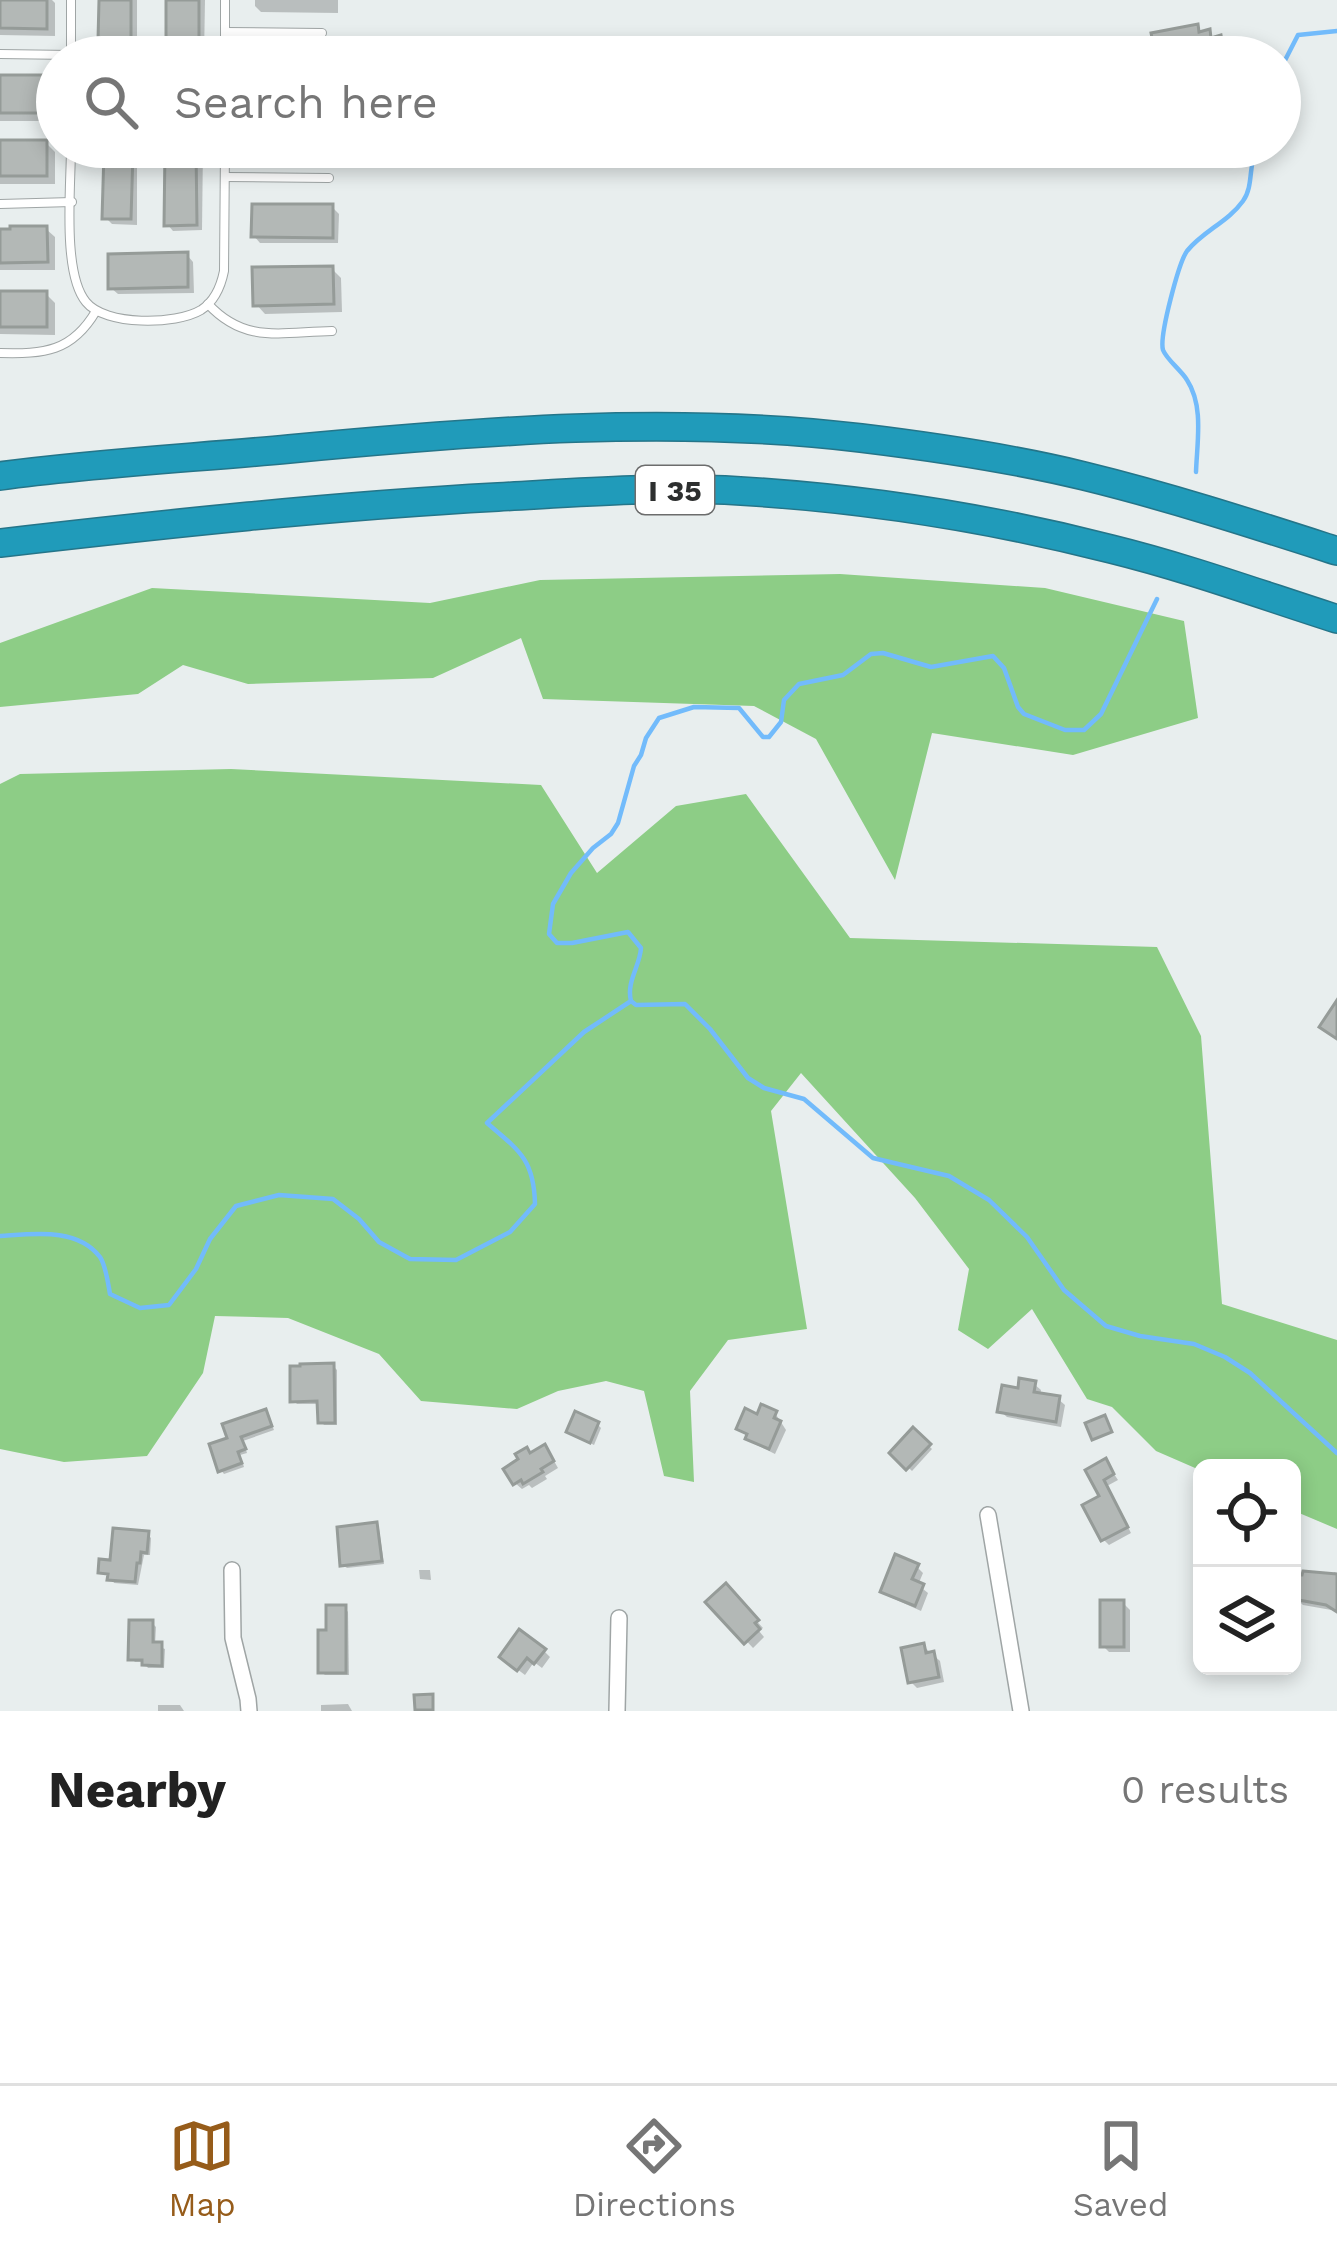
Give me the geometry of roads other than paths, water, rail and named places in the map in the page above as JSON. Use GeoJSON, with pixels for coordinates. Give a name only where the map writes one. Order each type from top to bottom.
{"type":"FeatureCollection","features":[{"type":"Feature","properties":{"kind":"highway","name":"I 35"},"geometry":{"type":"LineString","coordinates":[[0,476],[526,428],[656,425],[766,430],[856,437],[1024,463],[1198,507],[1337,551]]}},
{"type":"Feature","properties":{"kind":"highway","name":"I 35"},"geometry":{"type":"LineString","coordinates":[[0,542],[446,500],[723,490],[916,510],[1031,531],[1170,566],[1337,619]]}},
{"type":"Feature","properties":{"kind":"street"},"geometry":{"type":"LineString","coordinates":[[988,1515],[1021,1711]]}},
{"type":"Feature","properties":{"kind":"street"},"geometry":{"type":"LineString","coordinates":[[232,1570],[233,1638],[249,1711]]}},
{"type":"Feature","properties":{"kind":"street"},"geometry":{"type":"LineString","coordinates":[[617,1711],[619,1618]]}},
{"type":"Feature","properties":{"kind":"lane"},"geometry":{"type":"LineString","coordinates":[[71,0],[71,36]]}},
{"type":"Feature","properties":{"kind":"lane"},"geometry":{"type":"LineString","coordinates":[[225,36],[226,0]]}},
{"type":"Feature","properties":{"kind":"lane"},"geometry":{"type":"LineString","coordinates":[[225,32],[322,34]]}},
{"type":"Feature","properties":{"kind":"lane"},"geometry":{"type":"LineString","coordinates":[[0,54],[36,55]]}},
{"type":"Feature","properties":{"kind":"lane"},"geometry":{"type":"LineString","coordinates":[[71,168],[72,274],[86,303],[124,319],[156,320],[200,311],[221,285],[225,168]]}},
{"type":"Feature","properties":{"kind":"lane"},"geometry":{"type":"LineString","coordinates":[[225,177],[329,178]]}},
{"type":"Feature","properties":{"kind":"lane"},"geometry":{"type":"LineString","coordinates":[[0,204],[71,202]]}},
{"type":"Feature","properties":{"kind":"lane"},"geometry":{"type":"LineString","coordinates":[[208,304],[224,321],[255,333],[332,331]]}},
{"type":"Feature","properties":{"kind":"lane"},"geometry":{"type":"LineString","coordinates":[[0,353],[58,349],[86,327],[96,311]]}},
{"type":"Feature","properties":{"kind":"waterway"},"geometry":{"type":"LineString","coordinates":[[1297,36],[1337,31]]}},
{"type":"Feature","properties":{"kind":"waterway"},"geometry":{"type":"LineString","coordinates":[[1196,472],[1196,401],[1187,380],[1163,350],[1164,330],[1187,251],[1243,201],[1252,168]]}},
{"type":"Feature","properties":{"kind":"waterway"},"geometry":{"type":"LineString","coordinates":[[631,1001],[641,948],[628,932],[572,943],[557,943],[549,934],[553,904],[571,873],[618,823],[634,766],[659,718],[694,707],[739,708],[763,737],[769,737],[781,722],[784,700],[799,684],[843,675],[871,654],[931,667],[993,656],[1004,668],[1024,714],[1065,730],[1084,730],[1101,714],[1157,599]]}},
{"type":"Feature","properties":{"kind":"waterway"},"geometry":{"type":"LineString","coordinates":[[0,1236],[54,1234],[79,1241],[100,1257],[110,1294],[140,1308],[169,1305],[236,1206],[279,1195],[333,1199],[379,1242],[410,1259],[456,1260],[510,1232],[535,1204],[528,1166],[487,1123],[584,1032],[631,1001],[636,1005],[685,1004],[748,1078],[764,1088],[804,1099],[873,1158],[949,1176],[989,1200],[1027,1237],[1064,1290],[1106,1326],[1194,1344],[1225,1357],[1250,1373],[1337,1453]]}}]}
